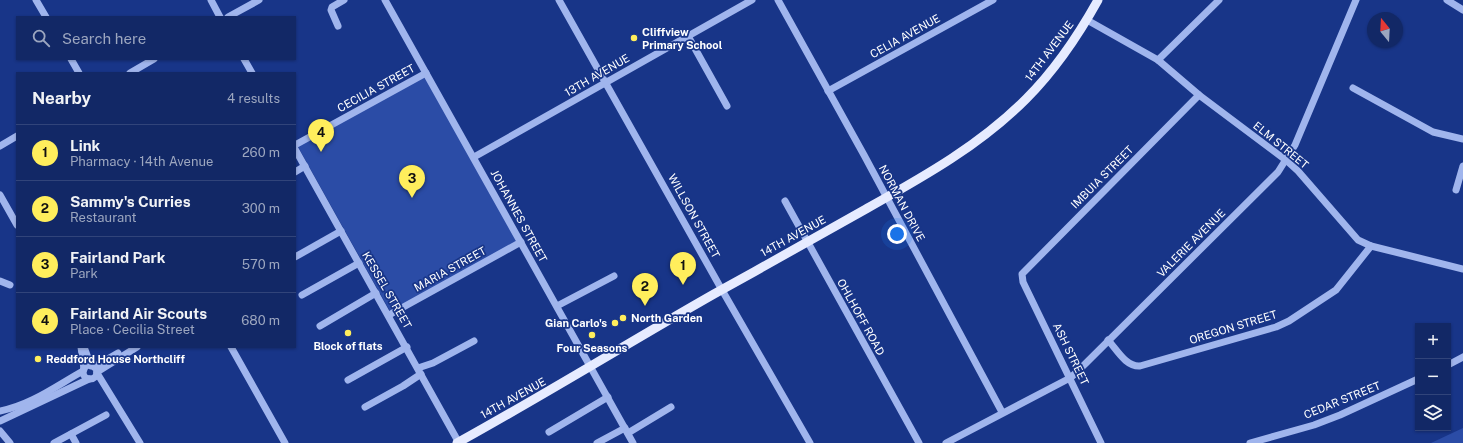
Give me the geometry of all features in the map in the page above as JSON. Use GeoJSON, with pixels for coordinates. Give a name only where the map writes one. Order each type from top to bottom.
{"type":"FeatureCollection","features":[{"type":"Feature","properties":{"kind":"main road","name":"14TH AVENUE"},"geometry":{"type":"LineString","coordinates":[[458,443],[956,156],[1006,119],[1046,78],[1087,20],[1098,0]]}},
{"type":"Feature","properties":{"kind":"street"},"geometry":{"type":"LineString","coordinates":[[36,0],[45,16]]}},
{"type":"Feature","properties":{"kind":"street"},"geometry":{"type":"LineString","coordinates":[[211,0],[219,16]]}},
{"type":"Feature","properties":{"kind":"street"},"geometry":{"type":"LineString","coordinates":[[230,16],[259,0]]}},
{"type":"Feature","properties":{"kind":"street"},"geometry":{"type":"LineString","coordinates":[[338,26],[331,10],[332,7],[344,0]]}},
{"type":"Feature","properties":{"kind":"street","name":"JOHANNES STREET"},"geometry":{"type":"LineString","coordinates":[[385,0],[634,443]]}},
{"type":"Feature","properties":{"kind":"street","name":"WILLSON STREET"},"geometry":{"type":"LineString","coordinates":[[560,0],[722,290],[810,443]]}},
{"type":"Feature","properties":{"kind":"street","name":"13TH AVENUE"},"geometry":{"type":"LineString","coordinates":[[474,157],[752,0]]}},
{"type":"Feature","properties":{"kind":"street","name":"CELIA AVENUE"},"geometry":{"type":"LineString","coordinates":[[828,91],[993,0]]}},
{"type":"Feature","properties":{"kind":"street"},"geometry":{"type":"LineString","coordinates":[[1158,60],[1219,0]]}},
{"type":"Feature","properties":{"kind":"street","name":"VALERIE AVENUE"},"geometry":{"type":"LineString","coordinates":[[946,443],[1002,412],[1070,378],[1222,228],[1286,161],[1296,145],[1356,0]]}},
{"type":"Feature","properties":{"kind":"street"},"geometry":{"type":"LineString","coordinates":[[1447,0],[1463,10]]}},
{"type":"Feature","properties":{"kind":"street","name":"NORMAN DRIVE"},"geometry":{"type":"LineString","coordinates":[[778,2],[887,197],[1002,412]]}},
{"type":"Feature","properties":{"kind":"street","name":"ELM STREET"},"geometry":{"type":"LineString","coordinates":[[1087,20],[1158,60],[1199,95],[1286,161],[1298,172],[1353,235],[1371,246],[1463,269]]}},
{"type":"Feature","properties":{"kind":"street"},"geometry":{"type":"LineString","coordinates":[[688,36],[727,106]]}},
{"type":"Feature","properties":{"kind":"street"},"geometry":{"type":"LineString","coordinates":[[72,60],[78,72]]}},
{"type":"Feature","properties":{"kind":"street"},"geometry":{"type":"LineString","coordinates":[[132,72],[152,60]]}},
{"type":"Feature","properties":{"kind":"street"},"geometry":{"type":"LineString","coordinates":[[245,60],[251,72]]}},
{"type":"Feature","properties":{"kind":"street","name":"CECILIA STREET"},"geometry":{"type":"LineString","coordinates":[[296,144],[426,73]]}},
{"type":"Feature","properties":{"kind":"street"},"geometry":{"type":"LineString","coordinates":[[1353,88],[1433,132],[1463,139]]}},
{"type":"Feature","properties":{"kind":"street","name":"IMBUIA STREET"},"geometry":{"type":"LineString","coordinates":[[1022,275],[1029,265],[1199,95]]}},
{"type":"Feature","properties":{"kind":"street"},"geometry":{"type":"LineString","coordinates":[[0,146],[16,137]]}},
{"type":"Feature","properties":{"kind":"street","name":"KESSEL STREET"},"geometry":{"type":"LineString","coordinates":[[296,151],[407,347],[458,443]]}},
{"type":"Feature","properties":{"kind":"street"},"geometry":{"type":"LineString","coordinates":[[296,171],[305,166]]}},
{"type":"Feature","properties":{"kind":"street"},"geometry":{"type":"LineString","coordinates":[[1456,190],[1463,166]]}},
{"type":"Feature","properties":{"kind":"street"},"geometry":{"type":"LineString","coordinates":[[0,195],[16,223]]}},
{"type":"Feature","properties":{"kind":"street","name":"OHLHOFF ROAD"},"geometry":{"type":"LineString","coordinates":[[785,201],[919,443]]}},
{"type":"Feature","properties":{"kind":"street"},"geometry":{"type":"LineString","coordinates":[[296,256],[341,231]]}},
{"type":"Feature","properties":{"kind":"street","name":"MARIA STREET"},"geometry":{"type":"LineString","coordinates":[[389,316],[521,242]]}},
{"type":"Feature","properties":{"kind":"street","name":"OREGON STREET"},"geometry":{"type":"LineString","coordinates":[[1108,340],[1128,363],[1133,366],[1140,366],[1276,327],[1327,297],[1341,283],[1371,246]]}},
{"type":"Feature","properties":{"kind":"street"},"geometry":{"type":"LineString","coordinates":[[302,295],[359,263]]}},
{"type":"Feature","properties":{"kind":"street","name":"ASH STREET"},"geometry":{"type":"LineString","coordinates":[[1022,275],[1023,282],[1101,443]]}},
{"type":"Feature","properties":{"kind":"street"},"geometry":{"type":"LineString","coordinates":[[557,306],[614,276]]}},
{"type":"Feature","properties":{"kind":"street"},"geometry":{"type":"LineString","coordinates":[[0,281],[10,285]]}},
{"type":"Feature","properties":{"kind":"street"},"geometry":{"type":"LineString","coordinates":[[320,326],[376,293]]}},
{"type":"Feature","properties":{"kind":"street"},"geometry":{"type":"LineString","coordinates":[[366,407],[403,386],[420,371],[433,363],[474,341]]}},
{"type":"Feature","properties":{"kind":"street"},"geometry":{"type":"LineString","coordinates":[[348,380],[407,347]]}},
{"type":"Feature","properties":{"kind":"street"},"geometry":{"type":"LineString","coordinates":[[81,348],[84,375],[90,379],[98,381],[109,390]]}},
{"type":"Feature","properties":{"kind":"street"},"geometry":{"type":"LineString","coordinates":[[84,348],[95,369],[140,443]]}},
{"type":"Feature","properties":{"kind":"street"},"geometry":{"type":"LineString","coordinates":[[95,369],[128,348]]}},
{"type":"Feature","properties":{"kind":"street"},"geometry":{"type":"LineString","coordinates":[[0,411],[8,410],[42,395],[84,370],[95,369],[135,348]]}},
{"type":"Feature","properties":{"kind":"street"},"geometry":{"type":"LineString","coordinates":[[232,348],[285,443]]}},
{"type":"Feature","properties":{"kind":"street"},"geometry":{"type":"LineString","coordinates":[[1451,363],[1463,357]]}},
{"type":"Feature","properties":{"kind":"street"},"geometry":{"type":"LineString","coordinates":[[0,421],[95,377],[95,369]]}},
{"type":"Feature","properties":{"kind":"street","name":"CEDAR STREET"},"geometry":{"type":"LineString","coordinates":[[1250,443],[1314,425],[1340,415],[1415,380]]}},
{"type":"Feature","properties":{"kind":"street"},"geometry":{"type":"LineString","coordinates":[[549,432],[608,398]]}},
{"type":"Feature","properties":{"kind":"street"},"geometry":{"type":"LineString","coordinates":[[597,443],[627,430],[672,407]]}},
{"type":"Feature","properties":{"kind":"street"},"geometry":{"type":"LineString","coordinates":[[54,443],[106,415]]}},
{"type":"Feature","properties":{"kind":"street"},"geometry":{"type":"LineString","coordinates":[[0,431],[10,443]]}},
{"type":"Feature","properties":{"kind":"street"},"geometry":{"type":"LineString","coordinates":[[71,434],[76,443]]}},
{"type":"Feature","properties":{"kind":"shaded area"},"geometry":{"type":"Polygon","coordinates":[[[427,74],[520,240],[391,313],[297,145],[427,74]]]}},
{"type":"Feature","properties":{"kind":"shaded area"},"geometry":{"type":"Polygon","coordinates":[[[1463,428],[1463,443],[1431,443],[1463,428]]]}},
{"type":"Feature","properties":{"kind":"place","name":"Cliffview Primary School"},"geometry":{"type":"Point","coordinates":[634,38]}},
{"type":"Feature","properties":{"kind":"place","name":"Fairland Air Scouts"},"geometry":{"type":"Point","coordinates":[321,152]}},
{"type":"Feature","properties":{"kind":"place","name":"Fairland Park"},"geometry":{"type":"Point","coordinates":[412,198]}},
{"type":"Feature","properties":{"kind":"place","name":"Link"},"geometry":{"type":"Point","coordinates":[683,285]}},
{"type":"Feature","properties":{"kind":"place","name":"Sammy's Curries"},"geometry":{"type":"Point","coordinates":[645,306]}},
{"type":"Feature","properties":{"kind":"place","name":"North Garden"},"geometry":{"type":"Point","coordinates":[623,318]}},
{"type":"Feature","properties":{"kind":"place","name":"Gian Carlo's"},"geometry":{"type":"Point","coordinates":[615,323]}},
{"type":"Feature","properties":{"kind":"place","name":"Block of flats"},"geometry":{"type":"Point","coordinates":[348,333]}},
{"type":"Feature","properties":{"kind":"place","name":"Four Seasons"},"geometry":{"type":"Point","coordinates":[592,335]}},
{"type":"Feature","properties":{"kind":"place","name":"Reddford House Northcliff"},"geometry":{"type":"Point","coordinates":[38,359]}}]}
